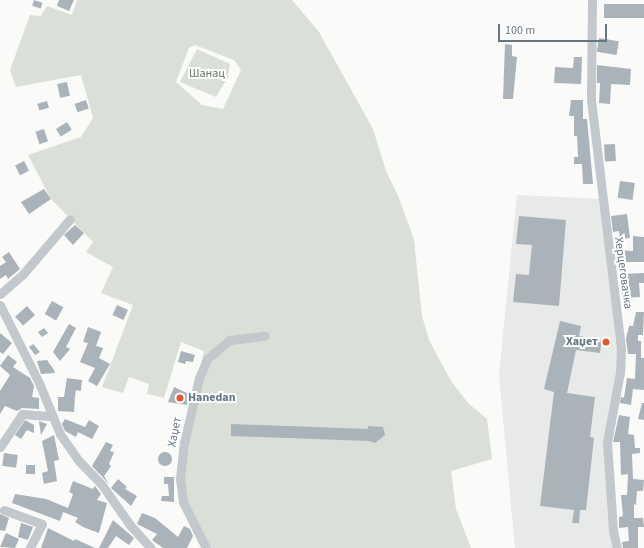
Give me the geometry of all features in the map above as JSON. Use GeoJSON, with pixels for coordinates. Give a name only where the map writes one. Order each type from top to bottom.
{"type":"FeatureCollection","features":[{"type":"Feature","properties":{"kind":"street","name":"Херцеговачка"},"geometry":{"type":"LineString","coordinates":[[592,0],[591,100],[612,290],[621,348],[620,372],[607,442],[613,531],[617,548]]}},
{"type":"Feature","properties":{"kind":"street"},"geometry":{"type":"LineString","coordinates":[[0,294],[23,274],[70,219]]}},
{"type":"Feature","properties":{"kind":"street"},"geometry":{"type":"LineString","coordinates":[[0,305],[53,416],[60,434],[79,461],[102,485],[127,522],[151,548]]}},
{"type":"Feature","properties":{"kind":"street","name":"Хаџет"},"geometry":{"type":"LineString","coordinates":[[206,548],[183,502],[180,479],[184,443],[199,378],[207,359],[219,347],[238,338],[265,336]]}},
{"type":"Feature","properties":{"kind":"street"},"geometry":{"type":"LineString","coordinates":[[0,446],[22,414],[53,416]]}},
{"type":"Feature","properties":{"kind":"street"},"geometry":{"type":"LineString","coordinates":[[4,510],[42,524],[30,548]]}},
{"type":"Feature","properties":{"kind":"shaded area"},"geometry":{"type":"Polygon","coordinates":[[[517,195],[602,199],[621,348],[607,442],[617,548],[515,548],[499,375],[517,195]]]}},
{"type":"Feature","properties":{"kind":"green space"},"geometry":{"type":"Polygon","coordinates":[[[77,0],[292,0],[319,32],[373,129],[386,171],[399,198],[414,240],[422,316],[429,340],[451,381],[468,403],[487,419],[492,459],[451,471],[456,509],[471,548],[206,548],[183,502],[184,443],[204,351],[181,342],[164,398],[147,394],[149,384],[129,377],[123,393],[102,387],[133,305],[101,293],[113,267],[86,252],[93,242],[51,199],[28,155],[81,137],[93,118],[81,75],[16,87],[10,70],[30,15],[41,16],[47,6],[72,15],[77,0]],[[195,45],[189,48],[176,82],[202,105],[223,109],[241,70],[234,60],[195,45]]]}},
{"type":"Feature","properties":{"kind":"green space","name":"Шанац"},"geometry":{"type":"Polygon","coordinates":[[[197,49],[230,64],[228,77],[216,97],[180,82],[197,49]]]}},
{"type":"Feature","properties":{"kind":"building"},"geometry":{"type":"Polygon","coordinates":[[[34,0],[43,3],[41,8],[32,6],[34,0]]]}},
{"type":"Feature","properties":{"kind":"building"},"geometry":{"type":"Polygon","coordinates":[[[59,0],[74,0],[69,11],[57,6],[59,0]]]}},
{"type":"Feature","properties":{"kind":"building"},"geometry":{"type":"Polygon","coordinates":[[[604,4],[644,4],[644,18],[604,18],[604,4]]]}},
{"type":"Feature","properties":{"kind":"building"},"geometry":{"type":"Polygon","coordinates":[[[599,38],[619,41],[617,55],[597,52],[599,38]]]}},
{"type":"Feature","properties":{"kind":"building"},"geometry":{"type":"Polygon","coordinates":[[[505,44],[512,45],[512,56],[517,57],[513,99],[503,99],[505,44]]]}},
{"type":"Feature","properties":{"kind":"building"},"geometry":{"type":"Polygon","coordinates":[[[574,57],[582,57],[581,84],[554,83],[555,67],[573,68],[574,57]]]}},
{"type":"Feature","properties":{"kind":"building"},"geometry":{"type":"Polygon","coordinates":[[[597,65],[631,69],[630,85],[611,84],[610,104],[599,103],[600,83],[597,83],[597,65]]]}},
{"type":"Feature","properties":{"kind":"building"},"geometry":{"type":"Polygon","coordinates":[[[67,82],[70,96],[60,98],[57,84],[67,82]]]}},
{"type":"Feature","properties":{"kind":"building"},"geometry":{"type":"Polygon","coordinates":[[[86,100],[89,109],[77,112],[75,104],[86,100]]]}},
{"type":"Feature","properties":{"kind":"building"},"geometry":{"type":"Polygon","coordinates":[[[571,100],[583,100],[583,119],[587,119],[593,184],[583,184],[582,164],[574,164],[574,157],[578,157],[577,136],[574,136],[574,116],[569,116],[571,100]]]}},
{"type":"Feature","properties":{"kind":"building"},"geometry":{"type":"Polygon","coordinates":[[[47,101],[49,108],[39,110],[37,104],[47,101]]]}},
{"type":"Feature","properties":{"kind":"building"},"geometry":{"type":"Polygon","coordinates":[[[67,122],[72,130],[61,137],[56,129],[67,122]]]}},
{"type":"Feature","properties":{"kind":"building"},"geometry":{"type":"Polygon","coordinates":[[[44,129],[48,141],[39,144],[35,132],[44,129]]]}},
{"type":"Feature","properties":{"kind":"building"},"geometry":{"type":"Polygon","coordinates":[[[615,144],[616,161],[605,162],[604,145],[615,144]]]}},
{"type":"Feature","properties":{"kind":"building"},"geometry":{"type":"Polygon","coordinates":[[[24,161],[29,171],[20,175],[15,166],[24,161]]]}},
{"type":"Feature","properties":{"kind":"building"},"geometry":{"type":"Polygon","coordinates":[[[620,181],[635,183],[632,200],[618,198],[620,181]]]}},
{"type":"Feature","properties":{"kind":"building"},"geometry":{"type":"Polygon","coordinates":[[[44,189],[51,199],[29,214],[21,202],[44,189]]]}},
{"type":"Feature","properties":{"kind":"building"},"geometry":{"type":"Polygon","coordinates":[[[627,214],[630,238],[620,239],[619,231],[613,232],[611,216],[627,214]]]}},
{"type":"Feature","properties":{"kind":"building"},"geometry":{"type":"Polygon","coordinates":[[[519,216],[566,220],[559,306],[513,302],[516,274],[529,275],[532,245],[516,244],[519,216]]]}},
{"type":"Feature","properties":{"kind":"building"},"geometry":{"type":"Polygon","coordinates":[[[75,225],[84,233],[73,245],[64,235],[75,225]]]}},
{"type":"Feature","properties":{"kind":"building"},"geometry":{"type":"Polygon","coordinates":[[[633,236],[644,237],[644,262],[617,262],[617,250],[633,251],[633,236]]]}},
{"type":"Feature","properties":{"kind":"building"},"geometry":{"type":"Polygon","coordinates":[[[9,252],[20,269],[8,279],[6,275],[0,279],[0,266],[6,262],[2,257],[9,252]]]}},
{"type":"Feature","properties":{"kind":"building"},"geometry":{"type":"Polygon","coordinates":[[[644,273],[644,283],[639,283],[640,297],[622,298],[621,274],[644,273]]]}},
{"type":"Feature","properties":{"kind":"building"},"geometry":{"type":"Polygon","coordinates":[[[52,301],[63,307],[56,320],[45,314],[52,301]]]}},
{"type":"Feature","properties":{"kind":"building"},"geometry":{"type":"Polygon","coordinates":[[[117,305],[128,310],[123,320],[113,315],[117,305]]]}},
{"type":"Feature","properties":{"kind":"building"},"geometry":{"type":"Polygon","coordinates":[[[27,306],[35,315],[23,326],[15,317],[27,306]]]}},
{"type":"Feature","properties":{"kind":"building"},"geometry":{"type":"Polygon","coordinates":[[[636,312],[644,312],[643,335],[638,335],[638,341],[641,341],[641,358],[644,358],[644,390],[633,389],[631,405],[620,403],[621,397],[624,398],[627,378],[635,379],[636,354],[628,354],[626,339],[629,326],[633,326],[636,312]]]}},
{"type":"Feature","properties":{"kind":"building"},"geometry":{"type":"Polygon","coordinates":[[[560,321],[581,326],[579,336],[601,340],[600,353],[576,350],[567,393],[595,397],[590,437],[594,438],[586,510],[580,510],[579,523],[572,523],[574,510],[540,506],[554,392],[544,389],[560,321]]]}},
{"type":"Feature","properties":{"kind":"building"},"geometry":{"type":"Polygon","coordinates":[[[69,324],[76,328],[66,347],[70,349],[60,361],[53,352],[69,324]]]}},
{"type":"Feature","properties":{"kind":"building"},"geometry":{"type":"Polygon","coordinates":[[[88,327],[101,332],[96,346],[103,348],[99,358],[110,364],[97,386],[88,381],[95,368],[80,362],[88,343],[83,342],[88,327]]]}},
{"type":"Feature","properties":{"kind":"building"},"geometry":{"type":"Polygon","coordinates":[[[44,328],[48,333],[42,337],[38,332],[44,328]]]}},
{"type":"Feature","properties":{"kind":"building"},"geometry":{"type":"Polygon","coordinates":[[[0,333],[12,343],[3,354],[0,352],[0,333]]]}},
{"type":"Feature","properties":{"kind":"building"},"geometry":{"type":"Polygon","coordinates":[[[33,344],[40,352],[35,355],[29,347],[33,344]]]}},
{"type":"Feature","properties":{"kind":"building"},"geometry":{"type":"Polygon","coordinates":[[[181,351],[195,355],[193,362],[186,361],[185,364],[178,362],[181,351]]]}},
{"type":"Feature","properties":{"kind":"building"},"geometry":{"type":"Polygon","coordinates":[[[8,355],[17,362],[13,367],[30,378],[34,386],[32,397],[39,398],[39,409],[22,408],[17,411],[5,406],[0,414],[0,391],[10,375],[0,366],[8,355]]]}},
{"type":"Feature","properties":{"kind":"building"},"geometry":{"type":"Polygon","coordinates":[[[47,360],[55,373],[41,374],[37,361],[47,360]]]}},
{"type":"Feature","properties":{"kind":"building"},"geometry":{"type":"Polygon","coordinates":[[[67,378],[82,380],[81,391],[76,390],[74,412],[58,411],[58,397],[64,397],[67,378]]]}},
{"type":"Feature","properties":{"kind":"building","name":"Hanedan"},"geometry":{"type":"Polygon","coordinates":[[[174,387],[189,394],[187,405],[168,402],[174,387]]]}},
{"type":"Feature","properties":{"kind":"building"},"geometry":{"type":"Polygon","coordinates":[[[642,403],[644,403],[644,420],[638,419],[642,403]]]}},
{"type":"Feature","properties":{"kind":"building"},"geometry":{"type":"Polygon","coordinates":[[[619,415],[630,417],[628,434],[634,435],[635,448],[640,448],[640,453],[632,454],[633,479],[644,480],[643,491],[637,491],[636,505],[634,504],[634,518],[643,518],[644,527],[638,527],[638,548],[623,548],[622,542],[629,541],[628,527],[619,528],[619,517],[623,516],[621,495],[627,495],[628,474],[621,475],[620,442],[613,442],[619,415]]]}},
{"type":"Feature","properties":{"kind":"building"},"geometry":{"type":"Polygon","coordinates":[[[65,419],[85,427],[89,420],[99,426],[92,439],[78,432],[76,437],[65,431],[62,424],[65,419]]]}},
{"type":"Feature","properties":{"kind":"building"},"geometry":{"type":"Polygon","coordinates":[[[25,420],[34,425],[34,433],[27,430],[21,439],[15,435],[25,420]]]}},
{"type":"Feature","properties":{"kind":"building"},"geometry":{"type":"Polygon","coordinates":[[[39,421],[47,424],[41,435],[39,421]]]}},
{"type":"Feature","properties":{"kind":"building"},"geometry":{"type":"Polygon","coordinates":[[[231,424],[368,429],[368,426],[383,427],[385,435],[375,443],[369,441],[231,436],[231,424]]]}},
{"type":"Feature","properties":{"kind":"building"},"geometry":{"type":"Polygon","coordinates":[[[54,435],[59,460],[54,461],[57,481],[44,484],[42,473],[48,471],[42,441],[54,435]]]}},
{"type":"Feature","properties":{"kind":"building"},"geometry":{"type":"Polygon","coordinates":[[[106,442],[113,445],[110,451],[114,452],[109,464],[111,466],[104,476],[109,484],[92,466],[106,442]]]}},
{"type":"Feature","properties":{"kind":"building"},"geometry":{"type":"Polygon","coordinates":[[[165,452],[170,454],[172,459],[170,464],[165,466],[160,464],[158,459],[160,454],[165,452]]]}},
{"type":"Feature","properties":{"kind":"building"},"geometry":{"type":"Polygon","coordinates":[[[4,453],[18,455],[16,468],[2,466],[4,453]]]}},
{"type":"Feature","properties":{"kind":"building"},"geometry":{"type":"Polygon","coordinates":[[[26,465],[35,465],[35,474],[26,474],[26,465]]]}},
{"type":"Feature","properties":{"kind":"building"},"geometry":{"type":"Polygon","coordinates":[[[164,477],[174,477],[174,502],[161,501],[162,496],[169,496],[168,484],[164,484],[164,477]]]}},
{"type":"Feature","properties":{"kind":"building"},"geometry":{"type":"Polygon","coordinates":[[[118,479],[127,487],[125,489],[137,496],[131,506],[111,488],[118,479]]]}},
{"type":"Feature","properties":{"kind":"building"},"geometry":{"type":"Polygon","coordinates":[[[73,481],[93,489],[95,486],[101,494],[97,500],[107,503],[99,533],[83,527],[75,522],[78,518],[63,512],[60,521],[12,503],[15,494],[46,499],[68,508],[73,494],[69,492],[73,481]]]}},
{"type":"Feature","properties":{"kind":"building"},"geometry":{"type":"Polygon","coordinates":[[[142,513],[155,518],[178,537],[184,526],[190,529],[193,536],[187,548],[163,548],[152,540],[157,534],[137,524],[142,513]]]}},
{"type":"Feature","properties":{"kind":"building"},"geometry":{"type":"Polygon","coordinates":[[[0,514],[9,518],[5,531],[0,530],[0,514]]]}},
{"type":"Feature","properties":{"kind":"building"},"geometry":{"type":"Polygon","coordinates":[[[113,520],[134,538],[129,545],[116,536],[108,548],[99,548],[113,520]]]}},
{"type":"Feature","properties":{"kind":"building"},"geometry":{"type":"Polygon","coordinates":[[[21,523],[33,527],[28,540],[18,537],[21,523]]]}},
{"type":"Feature","properties":{"kind":"building"},"geometry":{"type":"Polygon","coordinates":[[[48,528],[74,541],[75,539],[95,548],[41,548],[48,528]]]}},
{"type":"Feature","properties":{"kind":"building"},"geometry":{"type":"Polygon","coordinates":[[[6,533],[19,539],[15,548],[0,547],[6,533]]]}},
{"type":"Feature","properties":{"kind":"place","name":"Хаџет"},"geometry":{"type":"Point","coordinates":[606,342]}},
{"type":"Feature","properties":{"kind":"place","name":"Hanedan"},"geometry":{"type":"Point","coordinates":[180,398]}}]}
